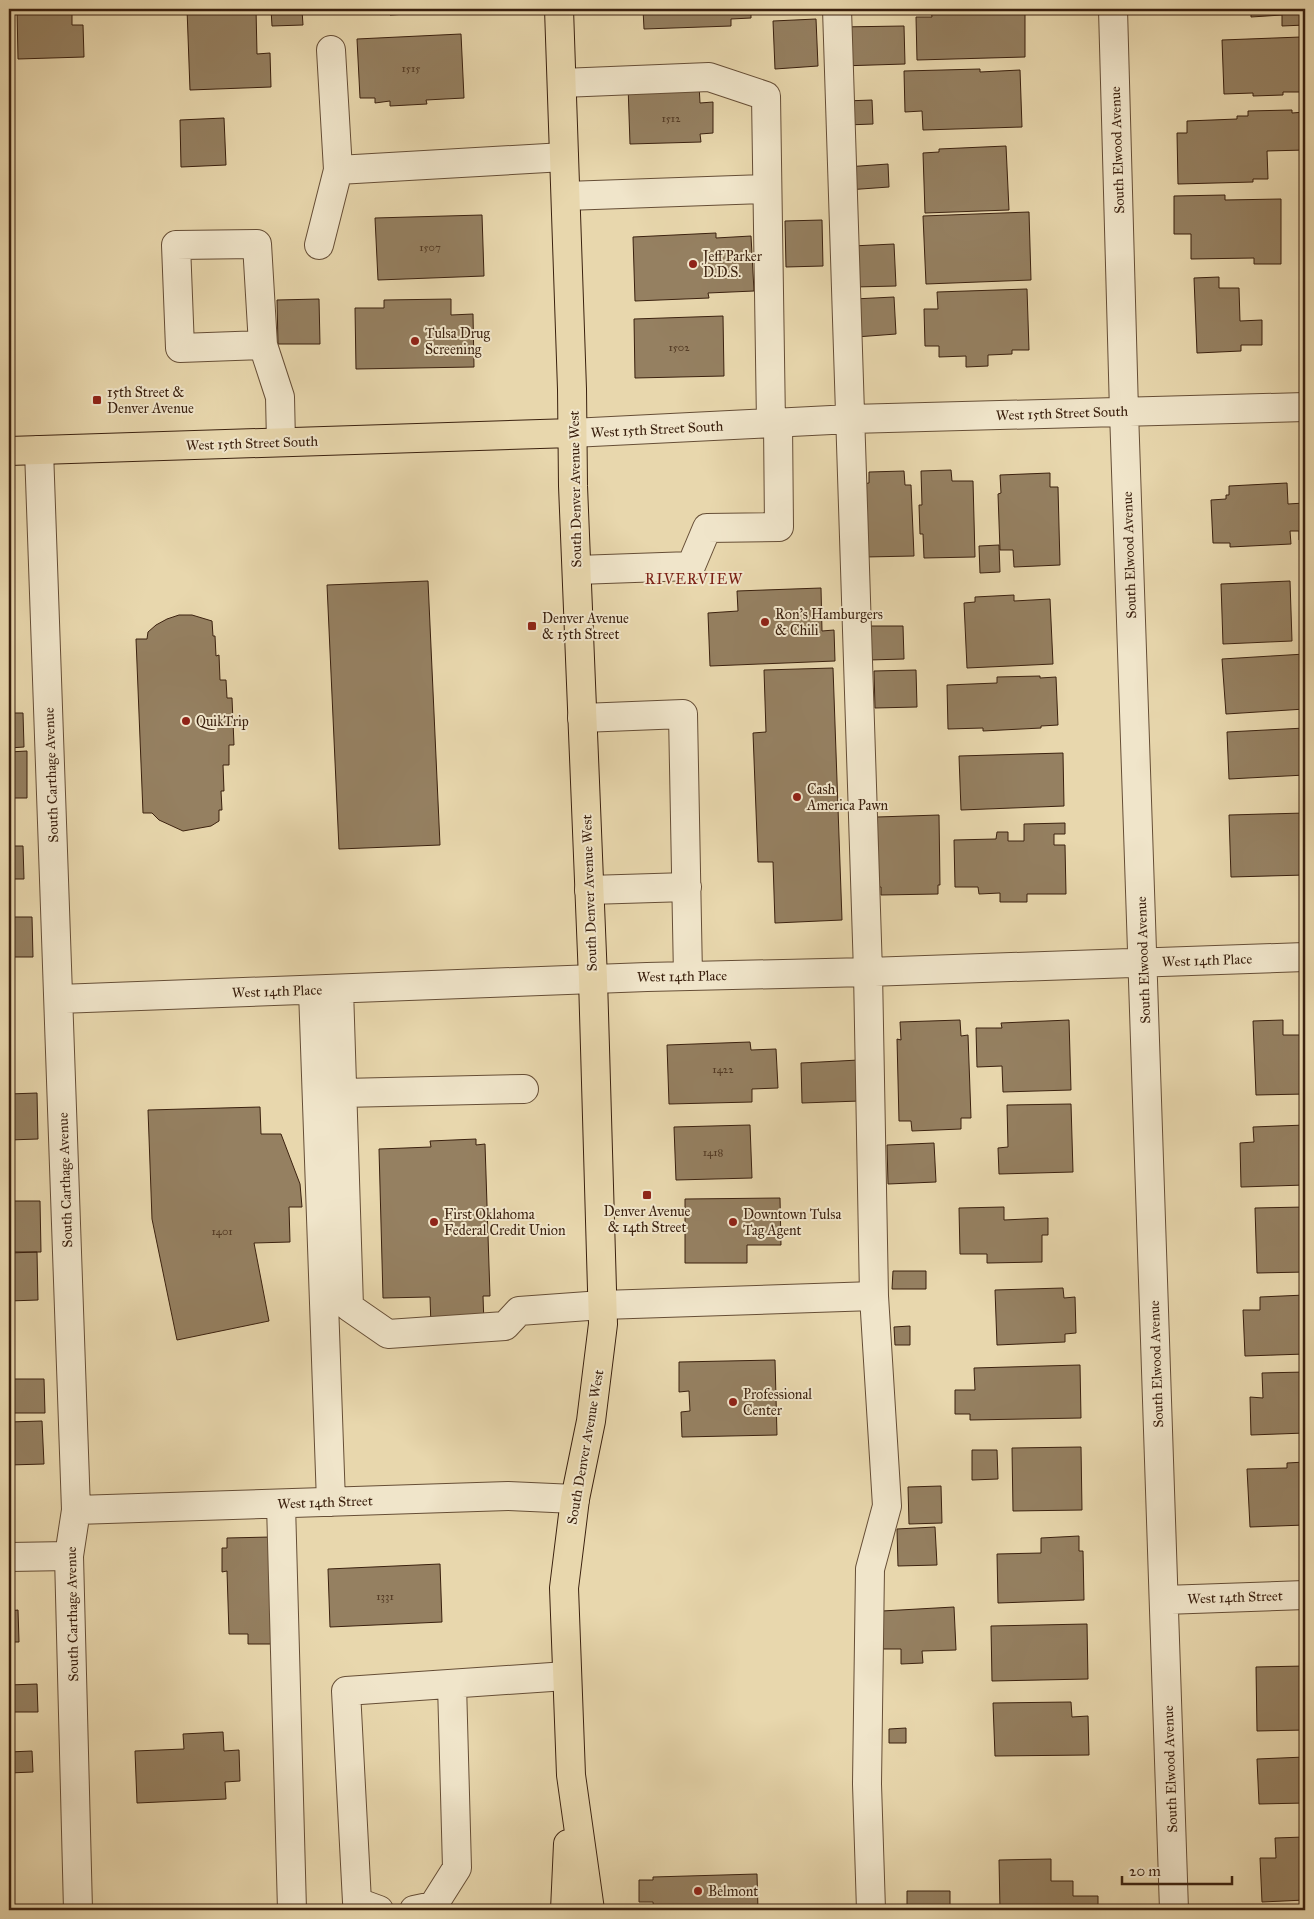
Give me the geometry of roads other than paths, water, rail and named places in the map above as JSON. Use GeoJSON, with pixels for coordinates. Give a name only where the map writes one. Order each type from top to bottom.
{"type":"FeatureCollection","features":[{"type":"Feature","properties":{"kind":"main road","name":"South Denver Avenue West"},"geometry":{"type":"LineString","coordinates":[[559,9],[572,433],[593,979],[603,1324],[592,1421],[575,1499],[564,1588],[571,1775],[590,1910]]}},
{"type":"Feature","properties":{"kind":"main road","name":"West 15th Street South"},"geometry":{"type":"LineString","coordinates":[[9,450],[572,433]]}},
{"type":"Feature","properties":{"kind":"main road","name":"South Denver Avenue West"},"geometry":{"type":"LineString","coordinates":[[565,1910],[571,1775]]}},
{"type":"Feature","properties":{"kind":"street"},"geometry":{"type":"LineString","coordinates":[[837,9],[868,972],[874,1296],[887,1506],[870,1568],[867,1784],[871,1910]]}},
{"type":"Feature","properties":{"kind":"street","name":"South Elwood Avenue"},"geometry":{"type":"LineString","coordinates":[[1114,9],[1124,411],[1174,1910]]}},
{"type":"Feature","properties":{"kind":"street"},"geometry":{"type":"LineString","coordinates":[[318,245],[338,170],[332,50]]}},
{"type":"Feature","properties":{"kind":"street"},"geometry":{"type":"LineString","coordinates":[[562,83],[709,77],[766,96],[779,527],[707,528],[691,566],[577,570]]}},
{"type":"Feature","properties":{"kind":"street"},"geometry":{"type":"LineString","coordinates":[[338,170],[564,157]]}},
{"type":"Feature","properties":{"kind":"street"},"geometry":{"type":"LineString","coordinates":[[566,196],[768,189]]}},
{"type":"Feature","properties":{"kind":"street"},"geometry":{"type":"LineString","coordinates":[[263,345],[180,348],[176,245],[257,244],[263,345],[280,397],[281,442]]}},
{"type":"Feature","properties":{"kind":"street","name":"West 15th Street South"},"geometry":{"type":"LineString","coordinates":[[572,433],[851,419],[1305,407]]}},
{"type":"Feature","properties":{"kind":"street","name":"South Carthage Avenue"},"geometry":{"type":"LineString","coordinates":[[39,450],[76,1510],[69,1556],[78,1910]]}},
{"type":"Feature","properties":{"kind":"street"},"geometry":{"type":"LineString","coordinates":[[582,718],[683,714],[688,976]]}},
{"type":"Feature","properties":{"kind":"street"},"geometry":{"type":"LineString","coordinates":[[589,890],[686,887]]}},
{"type":"Feature","properties":{"kind":"street","name":"West 14th Place"},"geometry":{"type":"LineString","coordinates":[[59,999],[593,979],[1305,957]]}},
{"type":"Feature","properties":{"kind":"street"},"geometry":{"type":"LineString","coordinates":[[326,990],[342,1093],[349,1307],[388,1334],[505,1326],[519,1311],[602,1305],[874,1296]]}},
{"type":"Feature","properties":{"kind":"street"},"geometry":{"type":"LineString","coordinates":[[326,990],[331,1502]]}},
{"type":"Feature","properties":{"kind":"street"},"geometry":{"type":"LineString","coordinates":[[342,1093],[524,1089]]}},
{"type":"Feature","properties":{"kind":"street","name":"West 14th Street"},"geometry":{"type":"LineString","coordinates":[[76,1510],[508,1496],[575,1499]]}},
{"type":"Feature","properties":{"kind":"street"},"geometry":{"type":"LineString","coordinates":[[281,1504],[292,1910]]}},
{"type":"Feature","properties":{"kind":"street"},"geometry":{"type":"LineString","coordinates":[[9,1557],[69,1556]]}},
{"type":"Feature","properties":{"kind":"street","name":"West 14th Street"},"geometry":{"type":"LineString","coordinates":[[1164,1600],[1305,1595]]}},
{"type":"Feature","properties":{"kind":"street"},"geometry":{"type":"LineString","coordinates":[[378,1910],[357,1902],[346,1691],[566,1676]]}},
{"type":"Feature","properties":{"kind":"street"},"geometry":{"type":"LineString","coordinates":[[414,1910],[433,1906],[457,1868],[452,1684]]}},
{"type":"Feature","properties":{"kind":"place","name":"Jeff Parker D.D.S."},"geometry":{"type":"Point","coordinates":[693,264]}},
{"type":"Feature","properties":{"kind":"place","name":"Tulsa Drug Screening"},"geometry":{"type":"Point","coordinates":[415,341]}},
{"type":"Feature","properties":{"kind":"place","name":"15th Street & Denver Avenue"},"geometry":{"type":"Point","coordinates":[97,400]}},
{"type":"Feature","properties":{"kind":"place","name":"Ron's Hamburgers & Chili"},"geometry":{"type":"Point","coordinates":[765,622]}},
{"type":"Feature","properties":{"kind":"place","name":"Denver Avenue & 15th Street"},"geometry":{"type":"Point","coordinates":[532,626]}},
{"type":"Feature","properties":{"kind":"place","name":"QuikTrip"},"geometry":{"type":"Point","coordinates":[186,721]}},
{"type":"Feature","properties":{"kind":"place","name":"Cash America Pawn"},"geometry":{"type":"Point","coordinates":[797,797]}},
{"type":"Feature","properties":{"kind":"place","name":"Denver Avenue & 14th Street"},"geometry":{"type":"Point","coordinates":[647,1195]}},
{"type":"Feature","properties":{"kind":"place","name":"First Oklahoma Federal Credit Union"},"geometry":{"type":"Point","coordinates":[434,1222]}},
{"type":"Feature","properties":{"kind":"place","name":"Downtown Tulsa Tag Agent"},"geometry":{"type":"Point","coordinates":[733,1222]}},
{"type":"Feature","properties":{"kind":"place","name":"Professional Center"},"geometry":{"type":"Point","coordinates":[733,1402]}},
{"type":"Feature","properties":{"kind":"place","name":"Belmont"},"geometry":{"type":"Point","coordinates":[698,1891]}},
{"type":"Feature","properties":{"kind":"district","name":"RIVERVIEW"},"geometry":{"type":"Point","coordinates":[694,579]}}]}
